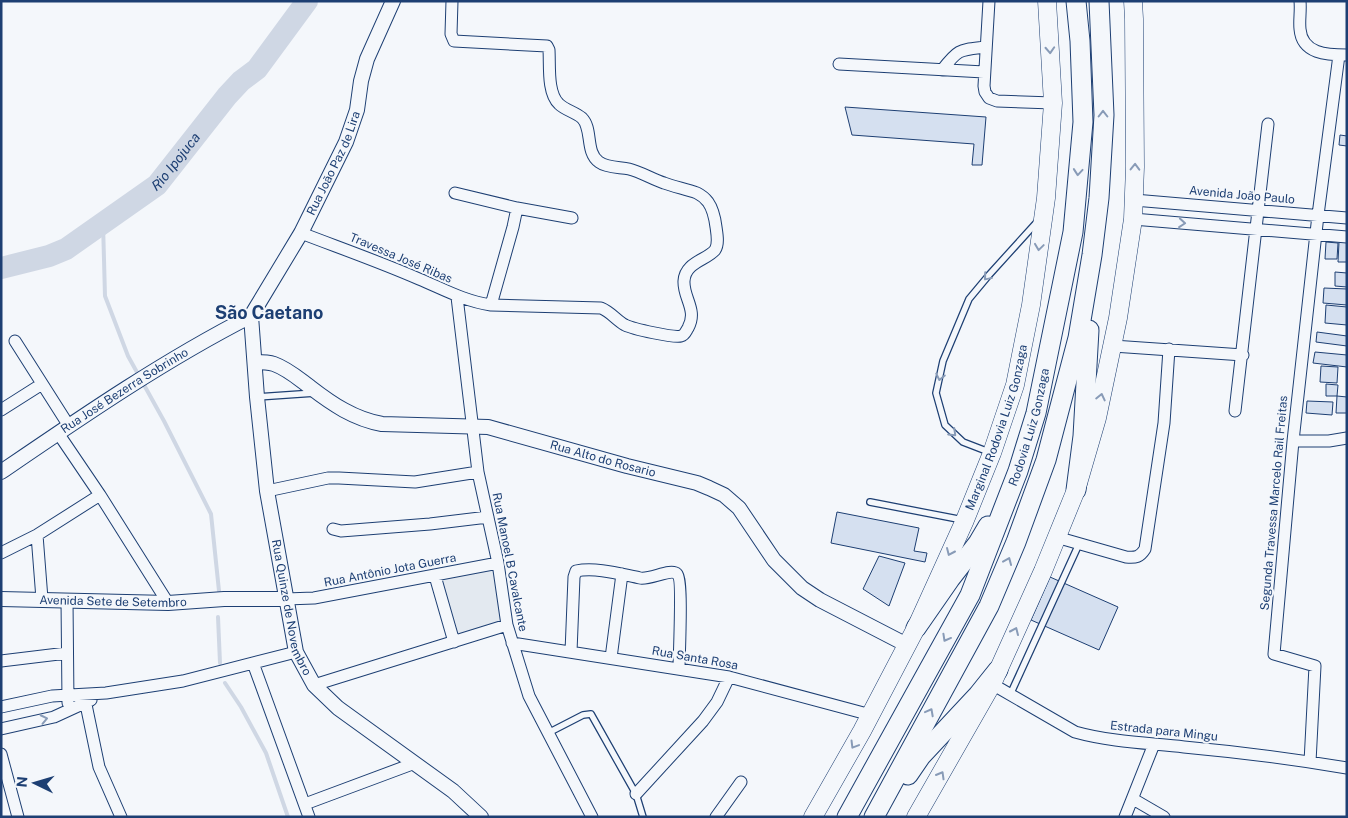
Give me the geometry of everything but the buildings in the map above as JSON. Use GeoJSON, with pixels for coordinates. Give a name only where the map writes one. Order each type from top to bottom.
{"type":"FeatureCollection","features":[{"type":"Feature","properties":{"kind":"highway","name":"Rodovia Luiz Gonzaga"},"geometry":{"type":"LineString","coordinates":[[847,817],[970,595],[1018,471],[1036,413],[1073,232],[1083,122],[1080,41],[1076,1]]}},
{"type":"Feature","properties":{"kind":"highway","name":"Rodovia Luiz Gonzaga"},"geometry":{"type":"LineString","coordinates":[[874,817],[989,606],[1016,542],[1046,460],[1078,338],[1092,255],[1099,198],[1104,115],[1099,1]]}},
{"type":"Feature","properties":{"kind":"highway"},"geometry":{"type":"LineString","coordinates":[[1076,490],[1083,436],[1089,328],[1098,268],[1100,240],[1099,198]]}},
{"type":"Feature","properties":{"kind":"highway"},"geometry":{"type":"LineString","coordinates":[[916,628],[978,543],[990,522],[1051,346]]}},
{"type":"Feature","properties":{"kind":"highway"},"geometry":{"type":"LineString","coordinates":[[884,817],[921,756],[995,677]]}},
{"type":"Feature","properties":{"kind":"main road","name":"Marginal Rodovia Luiz Gonzaga"},"geometry":{"type":"LineString","coordinates":[[813,817],[871,715],[916,628],[965,520],[992,453],[1015,385],[1031,305],[1046,198],[1053,102],[1047,1]]}},
{"type":"Feature","properties":{"kind":"main road"},"geometry":{"type":"LineString","coordinates":[[916,817],[927,809],[995,677],[1043,571],[1076,490],[1097,418],[1113,346],[1133,219],[1133,1]]}},
{"type":"Feature","properties":{"kind":"street","name":"Rua João Paz de Lira"},"geometry":{"type":"LineString","coordinates":[[251,316],[301,233],[352,128],[367,60],[393,1]]}},
{"type":"Feature","properties":{"kind":"street","name":"Travessa José Ribas"},"geometry":{"type":"LineString","coordinates":[[301,233],[419,279],[457,297],[474,302],[491,305],[601,308],[612,314],[626,326],[665,335],[681,336],[684,334],[691,323],[692,316],[684,281],[686,273],[702,258],[714,251],[717,245],[716,222],[710,204],[705,198],[696,193],[662,183],[630,169],[604,165],[599,162],[590,148],[586,125],[582,118],[559,104],[554,98],[549,50],[546,46],[542,44],[458,42],[452,38],[452,1]]}},
{"type":"Feature","properties":{"kind":"street"},"geometry":{"type":"LineString","coordinates":[[989,1],[984,72],[985,92],[989,98],[996,101],[1053,102]]}},
{"type":"Feature","properties":{"kind":"street"},"geometry":{"type":"LineString","coordinates":[[1300,1],[1300,30],[1303,41],[1310,50],[1322,54],[1343,55]]}},
{"type":"Feature","properties":{"kind":"street"},"geometry":{"type":"LineString","coordinates":[[942,70],[962,50],[986,47]]}},
{"type":"Feature","properties":{"kind":"street","name":"Segunda Travessa Marcelo Rail Freitas"},"geometry":{"type":"LineString","coordinates":[[1310,762],[1315,666],[1274,654],[1293,441],[1318,215],[1343,55]]}},
{"type":"Feature","properties":{"kind":"street"},"geometry":{"type":"LineString","coordinates":[[839,64],[984,72]]}},
{"type":"Feature","properties":{"kind":"street"},"geometry":{"type":"LineString","coordinates":[[1235,411],[1243,355],[1268,124]]}},
{"type":"Feature","properties":{"kind":"street"},"geometry":{"type":"LineString","coordinates":[[455,193],[517,208],[572,218]]}},
{"type":"Feature","properties":{"kind":"street","name":"Avenida João Paulo"},"geometry":{"type":"LineString","coordinates":[[1134,200],[1347,218]]}},
{"type":"Feature","properties":{"kind":"street"},"geometry":{"type":"LineString","coordinates":[[491,305],[517,208]]}},
{"type":"Feature","properties":{"kind":"street"},"geometry":{"type":"LineString","coordinates":[[1133,219],[1347,237]]}},
{"type":"Feature","properties":{"kind":"street","name":"Rua Manoel B Cavalcante"},"geometry":{"type":"LineString","coordinates":[[457,297],[478,472],[498,563],[507,625],[529,696],[592,817]]}},
{"type":"Feature","properties":{"kind":"street","name":"Rua Quinze de Novembro"},"geometry":{"type":"LineString","coordinates":[[251,316],[257,398],[268,491],[296,652],[314,685],[338,708],[453,791],[480,817]]}},
{"type":"Feature","properties":{"kind":"street","name":"Rua José Bezerra Sobrinho"},"geometry":{"type":"LineString","coordinates":[[1,472],[151,372],[202,341],[251,316]]}},
{"type":"Feature","properties":{"kind":"street"},"geometry":{"type":"LineString","coordinates":[[15,340],[42,384],[100,495],[168,603]]}},
{"type":"Feature","properties":{"kind":"street"},"geometry":{"type":"LineString","coordinates":[[1113,346],[1243,355]]}},
{"type":"Feature","properties":{"kind":"street"},"geometry":{"type":"LineString","coordinates":[[1056,537],[1126,557],[1135,558],[1141,555],[1145,549],[1164,423],[1169,349]]}},
{"type":"Feature","properties":{"kind":"street","name":"Rua Alto do Rosario"},"geometry":{"type":"LineString","coordinates":[[255,362],[272,363],[280,366],[341,409],[370,422],[382,424],[472,426],[504,431],[697,483],[717,491],[738,508],[774,560],[802,588],[820,600],[907,645]]}},
{"type":"Feature","properties":{"kind":"street"},"geometry":{"type":"LineString","coordinates":[[1,410],[42,384]]}},
{"type":"Feature","properties":{"kind":"street"},"geometry":{"type":"LineString","coordinates":[[1293,441],[1329,441],[1347,438]]}},
{"type":"Feature","properties":{"kind":"street"},"geometry":{"type":"LineString","coordinates":[[268,491],[328,478],[415,482],[478,472]]}},
{"type":"Feature","properties":{"kind":"street"},"geometry":{"type":"LineString","coordinates":[[1,553],[37,535],[100,495]]}},
{"type":"Feature","properties":{"kind":"street"},"geometry":{"type":"LineString","coordinates":[[333,529],[342,531],[488,517]]}},
{"type":"Feature","properties":{"kind":"street"},"geometry":{"type":"LineString","coordinates":[[37,535],[42,599]]}},
{"type":"Feature","properties":{"kind":"street","name":"Rua Antônio Jota Guerra"},"geometry":{"type":"LineString","coordinates":[[286,599],[314,598],[498,563]]}},
{"type":"Feature","properties":{"kind":"street"},"geometry":{"type":"LineString","coordinates":[[571,652],[574,577],[576,571],[587,570],[644,578],[671,572],[679,576],[679,669]]}},
{"type":"Feature","properties":{"kind":"street"},"geometry":{"type":"LineString","coordinates":[[612,658],[622,574]]}},
{"type":"Feature","properties":{"kind":"street"},"geometry":{"type":"LineString","coordinates":[[435,576],[454,642]]}},
{"type":"Feature","properties":{"kind":"street","name":"Avenida Sete de Setembro"},"geometry":{"type":"LineString","coordinates":[[1,599],[168,603],[224,599],[286,599]]}},
{"type":"Feature","properties":{"kind":"street"},"geometry":{"type":"LineString","coordinates":[[67,600],[67,696],[69,710]]}},
{"type":"Feature","properties":{"kind":"street"},"geometry":{"type":"LineString","coordinates":[[314,685],[507,625]]}},
{"type":"Feature","properties":{"kind":"street","name":"Rua Santa Rosa"},"geometry":{"type":"LineString","coordinates":[[512,642],[729,677],[871,715]]}},
{"type":"Feature","properties":{"kind":"street"},"geometry":{"type":"LineString","coordinates":[[1,661],[67,652]]}},
{"type":"Feature","properties":{"kind":"street"},"geometry":{"type":"LineString","coordinates":[[1,728],[54,717],[69,710],[84,699],[106,693],[183,681],[296,652]]}},
{"type":"Feature","properties":{"kind":"street"},"geometry":{"type":"LineString","coordinates":[[253,663],[309,817]]}},
{"type":"Feature","properties":{"kind":"street"},"geometry":{"type":"LineString","coordinates":[[636,794],[703,721],[716,702],[729,677]]}},
{"type":"Feature","properties":{"kind":"street","name":"Estrada para Mingu"},"geometry":{"type":"LineString","coordinates":[[995,677],[1010,695],[1075,732],[1111,740],[1310,762],[1347,768]]}},
{"type":"Feature","properties":{"kind":"street"},"geometry":{"type":"LineString","coordinates":[[1,707],[52,696],[84,699]]}},
{"type":"Feature","properties":{"kind":"street"},"geometry":{"type":"LineString","coordinates":[[84,699],[100,767],[121,817]]}},
{"type":"Feature","properties":{"kind":"street"},"geometry":{"type":"LineString","coordinates":[[1125,817],[1154,744]]}},
{"type":"Feature","properties":{"kind":"street"},"geometry":{"type":"LineString","coordinates":[[1,754],[5,784],[18,817]]}},
{"type":"Feature","properties":{"kind":"street"},"geometry":{"type":"LineString","coordinates":[[304,804],[414,763]]}},
{"type":"Feature","properties":{"kind":"street"},"geometry":{"type":"LineString","coordinates":[[716,817],[741,782]]}},
{"type":"Feature","properties":{"kind":"street"},"geometry":{"type":"LineString","coordinates":[[1133,799],[1164,817]]}},
{"type":"Feature","properties":{"kind":"lane"},"geometry":{"type":"LineString","coordinates":[[992,453],[963,442],[945,425],[936,393],[943,361],[969,299],[989,274],[1044,215]]}},
{"type":"Feature","properties":{"kind":"lane"},"geometry":{"type":"LineString","coordinates":[[257,398],[317,393]]}},
{"type":"Feature","properties":{"kind":"lane"},"geometry":{"type":"LineString","coordinates":[[870,502],[965,520]]}},
{"type":"Feature","properties":{"kind":"lane"},"geometry":{"type":"LineString","coordinates":[[1010,695],[1079,544]]}},
{"type":"Feature","properties":{"kind":"lane"},"geometry":{"type":"LineString","coordinates":[[548,733],[582,715],[591,714],[636,794],[643,817]]}},
{"type":"Feature","properties":{"kind":"shaded area"},"geometry":{"type":"Polygon","coordinates":[[[495,567],[505,623],[458,637],[440,577],[495,567]]]}},
{"type":"Feature","properties":{"kind":"waterway","name":"Rio Ipojuca"},"geometry":{"type":"LineString","coordinates":[[1,268],[49,256],[66,249],[157,185],[227,96],[241,81],[257,69],[307,1]]}},
{"type":"Feature","properties":{"kind":"waterway"},"geometry":{"type":"LineString","coordinates":[[103,223],[105,296],[128,356],[164,421],[211,514],[219,591]]}},
{"type":"Feature","properties":{"kind":"waterway"},"geometry":{"type":"LineString","coordinates":[[218,617],[220,663]]}},
{"type":"Feature","properties":{"kind":"waterway"},"geometry":{"type":"LineString","coordinates":[[225,683],[241,707],[266,753],[288,817]]}},
{"type":"Feature","properties":{"kind":"district","name":"São Caetano"},"geometry":{"type":"Point","coordinates":[269,312]}}]}
